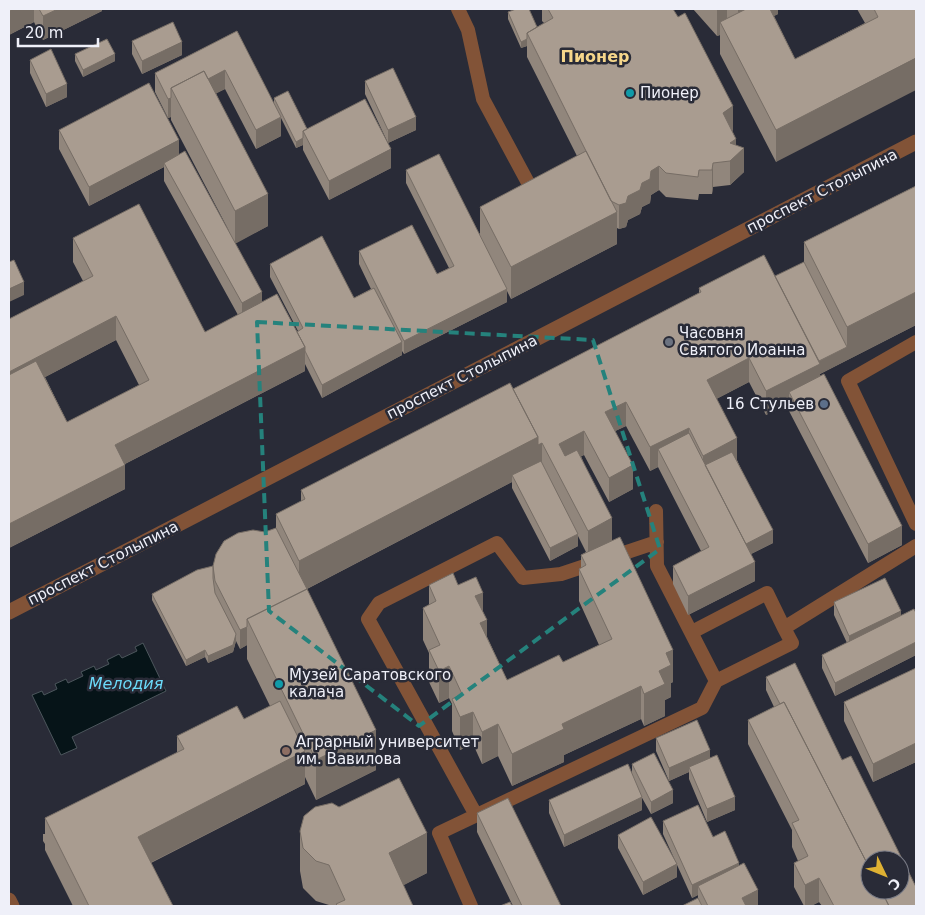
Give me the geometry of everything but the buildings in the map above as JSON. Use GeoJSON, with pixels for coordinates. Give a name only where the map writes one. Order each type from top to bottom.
{"type":"FeatureCollection","features":[{"type":"Feature","properties":{"kind":"street","name":"проспект Столыпина"},"geometry":{"type":"LineString","coordinates":[[9,612],[916,142]]}},
{"type":"Feature","properties":{"kind":"street"},"geometry":{"type":"LineString","coordinates":[[9,900],[12,906]]}},
{"type":"Feature","properties":{"kind":"lane"},"geometry":{"type":"LineString","coordinates":[[458,9],[468,30],[483,99],[533,192]]}},
{"type":"Feature","properties":{"kind":"lane"},"geometry":{"type":"LineString","coordinates":[[916,342],[848,381],[916,524]]}},
{"type":"Feature","properties":{"kind":"lane"},"geometry":{"type":"LineString","coordinates":[[656,511],[657,566],[716,680]]}},
{"type":"Feature","properties":{"kind":"lane"},"geometry":{"type":"LineString","coordinates":[[476,815],[368,619],[379,603],[497,543],[523,578],[560,574],[657,542]]}},
{"type":"Feature","properties":{"kind":"lane"},"geometry":{"type":"LineString","coordinates":[[784,628],[916,546]]}},
{"type":"Feature","properties":{"kind":"lane"},"geometry":{"type":"LineString","coordinates":[[471,906],[439,833],[702,708],[716,680],[792,643],[767,593],[692,632]]}},
{"type":"Feature","properties":{"kind":"highlighted area"},"geometry":{"type":"Polygon","coordinates":[[[257,322],[593,340],[660,549],[419,726],[269,611],[257,322]]]}},
{"type":"Feature","properties":{"kind":"water","name":"Мелодия"},"geometry":{"type":"Polygon","coordinates":[[[143,643],[166,691],[72,737],[77,748],[61,755],[32,695],[42,691],[44,695],[57,689],[55,684],[66,679],[68,683],[83,676],[81,672],[94,666],[96,670],[109,664],[107,660],[119,654],[122,658],[137,651],[135,647],[143,643]]]}},
{"type":"Feature","properties":{"kind":"place","name":"Пионер"},"geometry":{"type":"Point","coordinates":[630,93]}},
{"type":"Feature","properties":{"kind":"place","name":"Часовня Святого Иоанна"},"geometry":{"type":"Point","coordinates":[669,342]}},
{"type":"Feature","properties":{"kind":"place","name":"16 Стульев"},"geometry":{"type":"Point","coordinates":[824,404]}},
{"type":"Feature","properties":{"kind":"place","name":"Музей Саратовского калача"},"geometry":{"type":"Point","coordinates":[279,684]}},
{"type":"Feature","properties":{"kind":"place","name":"Аграрный университет им. Вавилова"},"geometry":{"type":"Point","coordinates":[286,751]}},
{"type":"Feature","properties":{"kind":"district","name":"Пионер"},"geometry":{"type":"Point","coordinates":[595,56]}}]}
